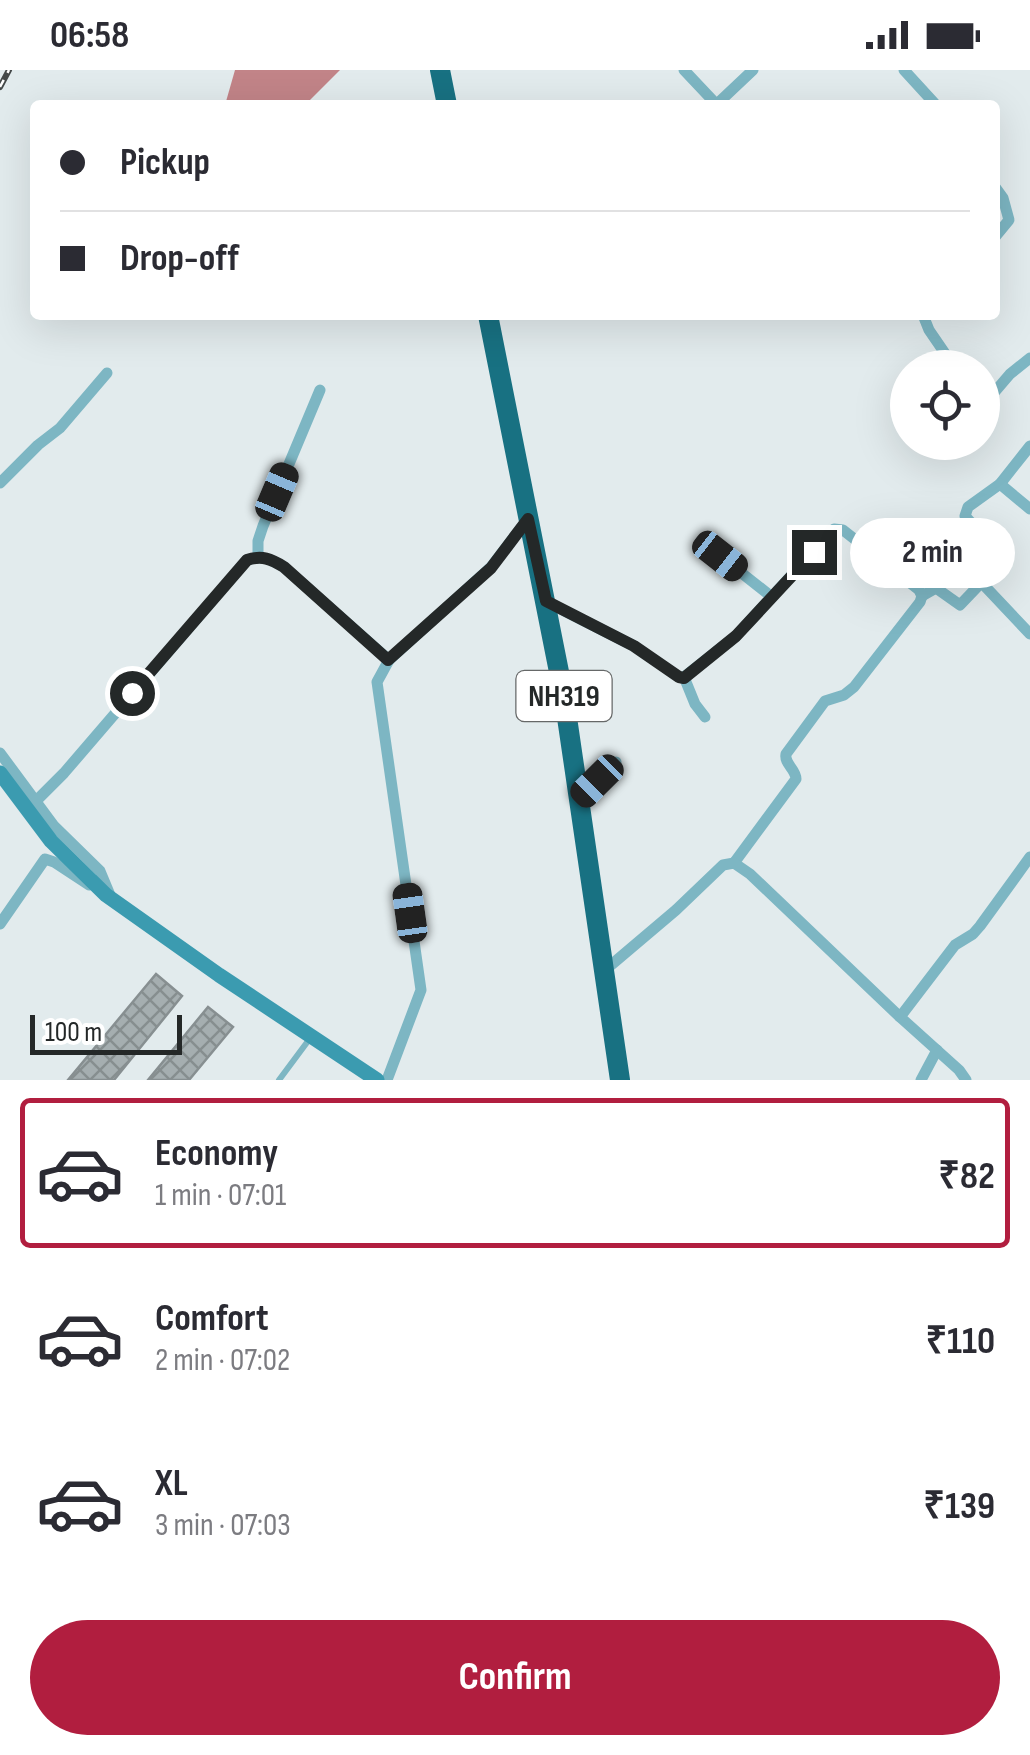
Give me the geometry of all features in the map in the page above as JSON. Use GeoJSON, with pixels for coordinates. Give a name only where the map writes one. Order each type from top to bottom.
{"type":"FeatureCollection","features":[{"type":"Feature","properties":{"kind":"highway"},"geometry":{"type":"LineString","coordinates":[[440,70],[446,100]]}},
{"type":"Feature","properties":{"kind":"highway","name":"NH319"},"geometry":{"type":"LineString","coordinates":[[489,320],[564,697],[620,1080]]}},
{"type":"Feature","properties":{"kind":"street"},"geometry":{"type":"LineString","coordinates":[[684,70],[712,100]]}},
{"type":"Feature","properties":{"kind":"street"},"geometry":{"type":"LineString","coordinates":[[722,100],[753,70]]}},
{"type":"Feature","properties":{"kind":"street"},"geometry":{"type":"LineString","coordinates":[[904,70],[931,100]]}},
{"type":"Feature","properties":{"kind":"street"},"geometry":{"type":"LineString","coordinates":[[1000,195],[1008,220],[1000,230]]}},
{"type":"Feature","properties":{"kind":"street"},"geometry":{"type":"LineString","coordinates":[[925,320],[942,350]]}},
{"type":"Feature","properties":{"kind":"street"},"geometry":{"type":"LineString","coordinates":[[1000,386],[1030,358]]}},
{"type":"Feature","properties":{"kind":"street"},"geometry":{"type":"LineString","coordinates":[[0,483],[60,428],[107,373]]}},
{"type":"Feature","properties":{"kind":"street"},"geometry":{"type":"LineString","coordinates":[[258,556],[263,526],[320,390]]}},
{"type":"Feature","properties":{"kind":"street"},"geometry":{"type":"LineString","coordinates":[[1030,446],[1000,484],[965,511],[965,516],[994,548],[981,583],[1030,634]]}},
{"type":"Feature","properties":{"kind":"street"},"geometry":{"type":"LineString","coordinates":[[1000,484],[1030,509]]}},
{"type":"Feature","properties":{"kind":"street"},"geometry":{"type":"LineString","coordinates":[[387,1080],[421,990],[377,682],[388,660],[491,568],[528,519]]}},
{"type":"Feature","properties":{"kind":"street"},"geometry":{"type":"LineString","coordinates":[[684,678],[736,636],[834,529],[839,528],[922,596]]}},
{"type":"Feature","properties":{"kind":"street"},"geometry":{"type":"LineString","coordinates":[[701,541],[772,597]]}},
{"type":"Feature","properties":{"kind":"street"},"geometry":{"type":"LineString","coordinates":[[35,802],[247,560],[258,556],[284,567],[388,660]]}},
{"type":"Feature","properties":{"kind":"street"},"geometry":{"type":"LineString","coordinates":[[734,863],[796,779],[786,754],[825,701],[854,688],[922,596],[936,588],[960,604],[981,583]]}},
{"type":"Feature","properties":{"kind":"street"},"geometry":{"type":"LineString","coordinates":[[546,601],[634,646],[684,678]]}},
{"type":"Feature","properties":{"kind":"street"},"geometry":{"type":"LineString","coordinates":[[684,678],[705,717]]}},
{"type":"Feature","properties":{"kind":"street"},"geometry":{"type":"LineString","coordinates":[[0,753],[54,826],[100,871],[109,897]]}},
{"type":"Feature","properties":{"kind":"street"},"geometry":{"type":"LineString","coordinates":[[578,800],[616,762]]}},
{"type":"Feature","properties":{"kind":"street"},"geometry":{"type":"LineString","coordinates":[[0,774],[51,841],[109,897]]}},
{"type":"Feature","properties":{"kind":"street"},"geometry":{"type":"LineString","coordinates":[[900,1017],[952,949],[980,926],[1030,857]]}},
{"type":"Feature","properties":{"kind":"street"},"geometry":{"type":"LineString","coordinates":[[0,924],[48,859],[377,1080]]}},
{"type":"Feature","properties":{"kind":"street"},"geometry":{"type":"LineString","coordinates":[[604,971],[722,865],[734,863],[966,1080]]}},
{"type":"Feature","properties":{"kind":"street"},"geometry":{"type":"LineString","coordinates":[[921,1080],[936,1050]]}},
{"type":"Feature","properties":{"kind":"lane"},"geometry":{"type":"LineString","coordinates":[[278,1080],[312,1036]]}},
{"type":"Feature","properties":{"kind":"shaded area"},"geometry":{"type":"Polygon","coordinates":[[[235,70],[340,70],[310,100],[226,100],[235,70]]]}},
{"type":"Feature","properties":{"kind":"building"},"geometry":{"type":"Polygon","coordinates":[[[156,974],[182,996],[114,1080],[68,1080],[156,974]]]}},
{"type":"Feature","properties":{"kind":"building"},"geometry":{"type":"Polygon","coordinates":[[[208,1007],[233,1027],[189,1080],[148,1080],[208,1007]]]}},
{"type":"Feature","properties":{"kind":"railway"},"geometry":{"type":"LineString","coordinates":[[0,87],[9,70]]}},
{"type":"Feature","properties":{"kind":"route"},"geometry":{"type":"LineString","coordinates":[[132,693],[247,560],[258,556],[284,567],[388,660],[491,568],[528,519],[546,601],[634,646],[684,678],[736,636],[814,552]]}}]}
